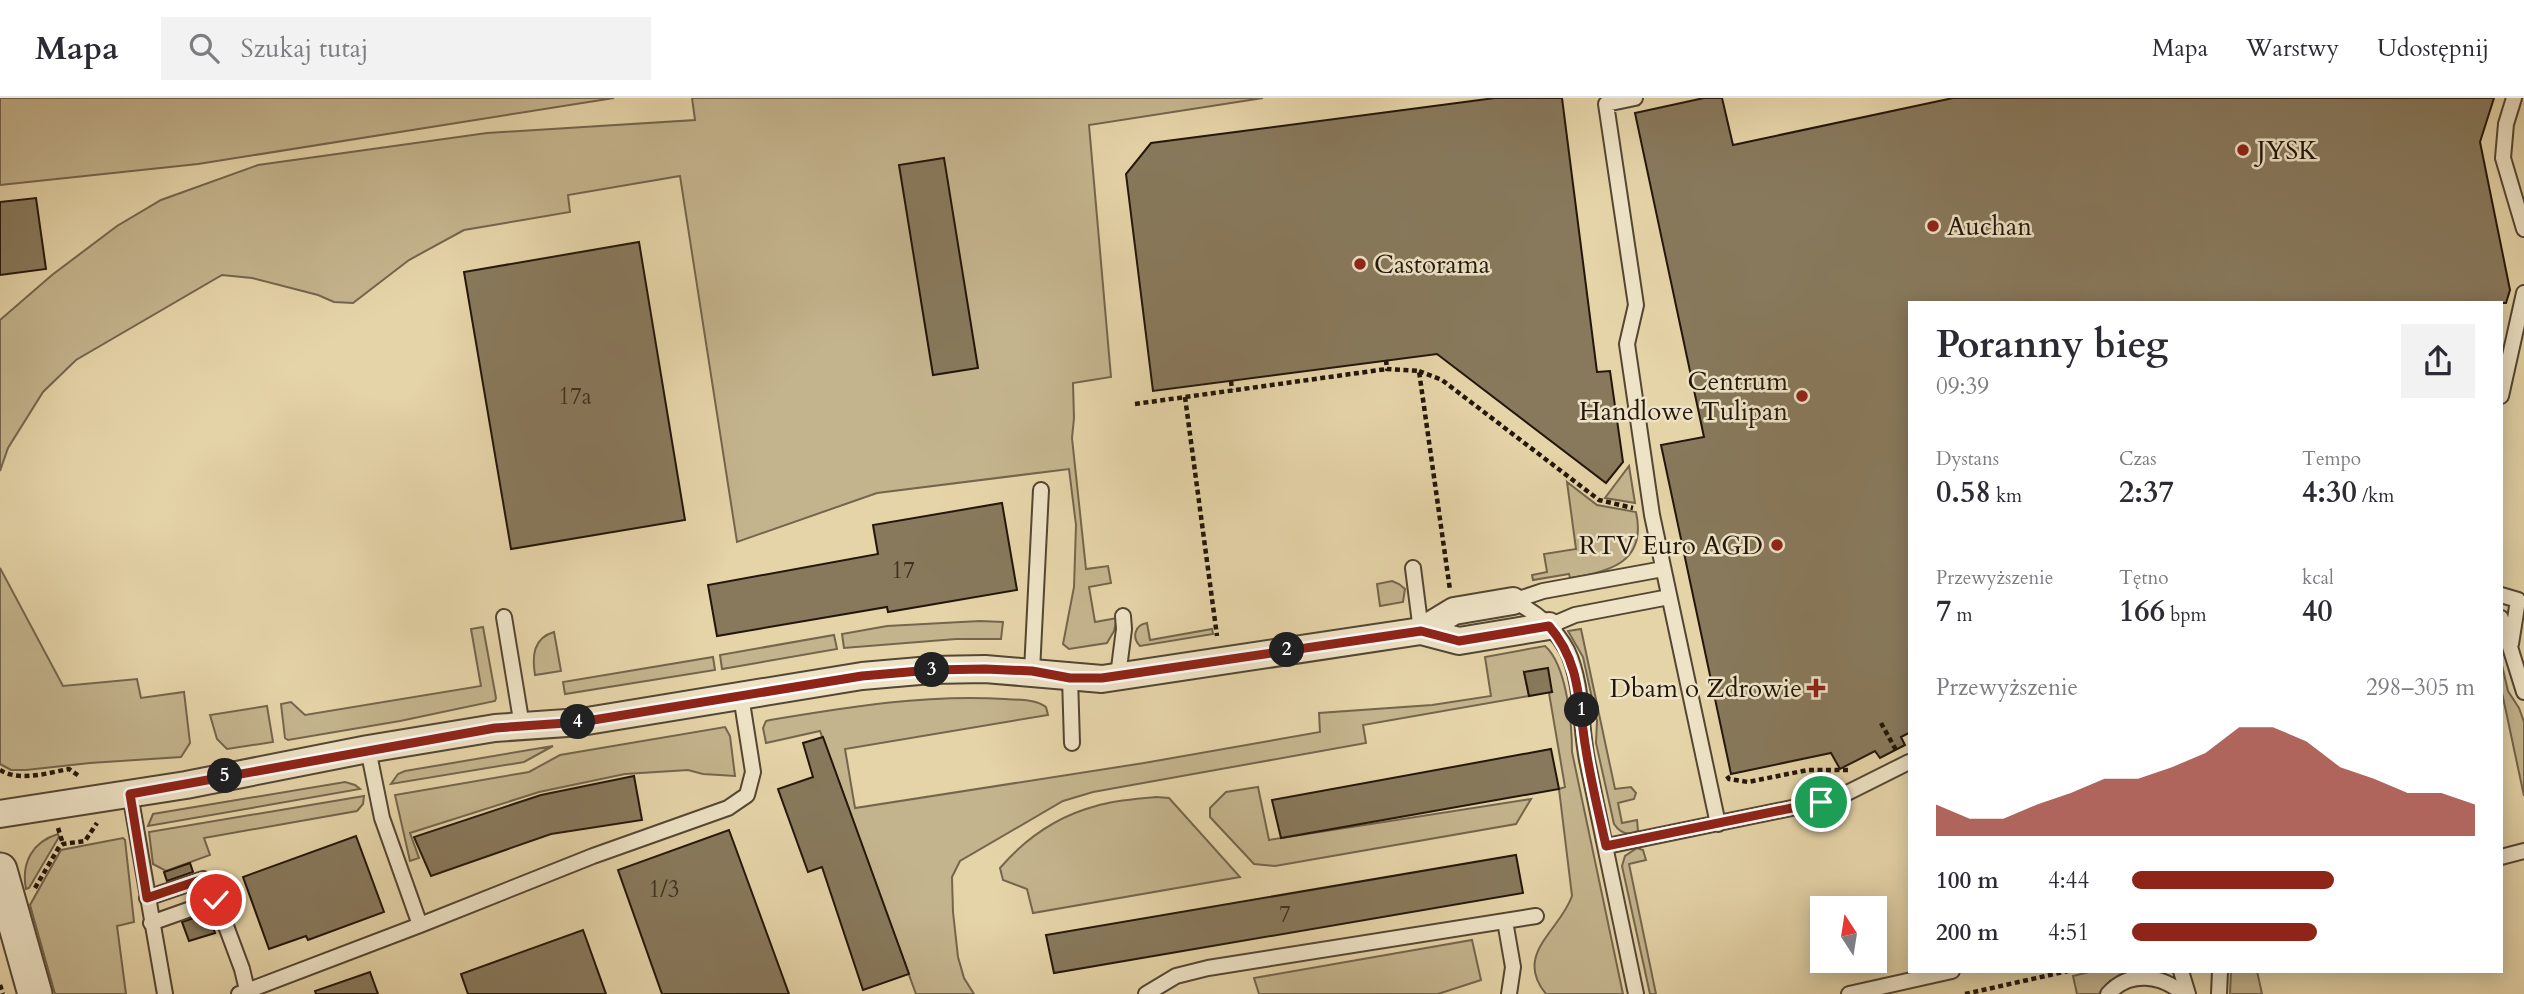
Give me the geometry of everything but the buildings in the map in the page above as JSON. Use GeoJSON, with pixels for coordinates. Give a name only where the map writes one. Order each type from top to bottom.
{"type":"FeatureCollection","features":[{"type":"Feature","properties":{"kind":"street"},"geometry":{"type":"LineString","coordinates":[[0,814],[130,794],[368,750],[522,726],[581,722],[895,673],[985,669],[1032,671],[1070,678],[1118,676],[1421,631],[1454,611],[1513,601]]}},
{"type":"Feature","properties":{"kind":"street"},"geometry":{"type":"LineString","coordinates":[[1421,631],[1459,641],[1549,626]]}},
{"type":"Feature","properties":{"kind":"street"},"geometry":{"type":"LineString","coordinates":[[0,870],[35,994]]}},
{"type":"Feature","properties":{"kind":"lane"},"geometry":{"type":"LineString","coordinates":[[1634,98],[1606,104],[1636,305],[1627,344],[1652,515],[1718,824]]}},
{"type":"Feature","properties":{"kind":"lane"},"geometry":{"type":"LineString","coordinates":[[2514,98],[2505,124],[2503,158],[2524,229]]}},
{"type":"Feature","properties":{"kind":"lane"},"geometry":{"type":"LineString","coordinates":[[2503,387],[2524,294]]}},
{"type":"Feature","properties":{"kind":"lane"},"geometry":{"type":"LineString","coordinates":[[1032,671],[1041,490]]}},
{"type":"Feature","properties":{"kind":"lane"},"geometry":{"type":"LineString","coordinates":[[1413,568],[1421,631]]}},
{"type":"Feature","properties":{"kind":"lane"},"geometry":{"type":"LineString","coordinates":[[1513,601],[1543,591],[1663,569]]}},
{"type":"Feature","properties":{"kind":"lane"},"geometry":{"type":"LineString","coordinates":[[2503,596],[2518,600],[2510,651]]}},
{"type":"Feature","properties":{"kind":"lane"},"geometry":{"type":"LineString","coordinates":[[1549,626],[1575,615],[1670,597]]}},
{"type":"Feature","properties":{"kind":"lane"},"geometry":{"type":"LineString","coordinates":[[1513,601],[1527,608],[1549,626],[1566,649],[1573,668],[1583,717],[1587,759],[1636,994]]}},
{"type":"Feature","properties":{"kind":"lane"},"geometry":{"type":"LineString","coordinates":[[1118,676],[1124,638],[1123,616]]}},
{"type":"Feature","properties":{"kind":"lane"},"geometry":{"type":"LineString","coordinates":[[504,617],[522,726]]}},
{"type":"Feature","properties":{"kind":"lane"},"geometry":{"type":"LineString","coordinates":[[2503,625],[2524,692]]}},
{"type":"Feature","properties":{"kind":"lane"},"geometry":{"type":"LineString","coordinates":[[1070,678],[1072,743]]}},
{"type":"Feature","properties":{"kind":"lane"},"geometry":{"type":"LineString","coordinates":[[147,898],[203,879],[210,883],[245,993],[593,856],[728,808],[747,795],[753,772],[741,696]]}},
{"type":"Feature","properties":{"kind":"lane"},"geometry":{"type":"LineString","coordinates":[[368,750],[382,818],[420,925]]}},
{"type":"Feature","properties":{"kind":"lane"},"geometry":{"type":"LineString","coordinates":[[1606,846],[1839,797],[1902,757]]}},
{"type":"Feature","properties":{"kind":"lane"},"geometry":{"type":"LineString","coordinates":[[130,794],[165,994]]}},
{"type":"Feature","properties":{"kind":"lane"},"geometry":{"type":"LineString","coordinates":[[2503,856],[2524,851]]}},
{"type":"Feature","properties":{"kind":"lane"},"geometry":{"type":"LineString","coordinates":[[151,923],[216,900]]}},
{"type":"Feature","properties":{"kind":"lane"},"geometry":{"type":"LineString","coordinates":[[1146,994],[1176,976],[1208,968],[1536,916]]}},
{"type":"Feature","properties":{"kind":"lane"},"geometry":{"type":"LineString","coordinates":[[1505,920],[1513,967],[1509,994]]}},
{"type":"Feature","properties":{"kind":"lane"},"geometry":{"type":"LineString","coordinates":[[1849,994],[1943,973]]}},
{"type":"Feature","properties":{"kind":"lane"},"geometry":{"type":"LineString","coordinates":[[2181,973],[2186,994]]}},
{"type":"Feature","properties":{"kind":"lane"},"geometry":{"type":"LineString","coordinates":[[2219,994],[2220,973]]}},
{"type":"Feature","properties":{"kind":"lane"},"geometry":{"type":"LineString","coordinates":[[2108,994],[2127,981],[2140,977],[2166,982],[2186,994]]}},
{"type":"Feature","properties":{"kind":"path"},"geometry":{"type":"LineString","coordinates":[[1386,360],[1387,369]]}},
{"type":"Feature","properties":{"kind":"path"},"geometry":{"type":"LineString","coordinates":[[1135,404],[1387,369],[1419,371],[1442,380],[1599,500],[1652,515]]}},
{"type":"Feature","properties":{"kind":"path"},"geometry":{"type":"LineString","coordinates":[[1419,371],[1451,597]]}},
{"type":"Feature","properties":{"kind":"path"},"geometry":{"type":"LineString","coordinates":[[1231,381],[1233,390]]}},
{"type":"Feature","properties":{"kind":"path"},"geometry":{"type":"LineString","coordinates":[[1185,397],[1217,636]]}},
{"type":"Feature","properties":{"kind":"path"},"geometry":{"type":"LineString","coordinates":[[1881,723],[1902,757],[1886,758]]}},
{"type":"Feature","properties":{"kind":"path"},"geometry":{"type":"LineString","coordinates":[[1724,763],[1728,779],[1743,782],[1816,769],[1854,770]]}},
{"type":"Feature","properties":{"kind":"path"},"geometry":{"type":"LineString","coordinates":[[0,770],[13,776],[24,776],[69,769]]}},
{"type":"Feature","properties":{"kind":"path"},"geometry":{"type":"LineString","coordinates":[[31,895],[59,847],[85,841]]}},
{"type":"Feature","properties":{"kind":"path"},"geometry":{"type":"LineString","coordinates":[[1965,994],[2059,973]]}},
{"type":"Feature","properties":{"kind":"path"},"geometry":{"type":"LineString","coordinates":[[0,985],[3,994]]}},
{"type":"Feature","properties":{"kind":"shaded area"},"geometry":{"type":"Polygon","coordinates":[[[0,98],[614,98],[198,164],[0,185],[0,98]]]}},
{"type":"Feature","properties":{"kind":"shaded area"},"geometry":{"type":"Polygon","coordinates":[[[692,98],[1263,98],[1089,125],[1111,377],[1073,383],[1072,438],[1086,569],[1108,566],[1111,583],[1089,587],[1095,622],[1117,618],[1107,643],[1069,649],[1063,644],[1074,587],[1076,525],[1069,469],[877,493],[737,542],[680,176],[568,195],[570,212],[464,230],[409,260],[353,303],[334,302],[318,295],[252,278],[222,275],[76,360],[43,392],[8,448],[0,471],[0,320],[52,275],[117,226],[161,200],[258,165],[487,133],[695,120],[692,98]]]}},
{"type":"Feature","properties":{"kind":"shaded area"},"geometry":{"type":"Polygon","coordinates":[[[1629,466],[1635,503],[1605,498],[1629,466]]]}},
{"type":"Feature","properties":{"kind":"shaded area"},"geometry":{"type":"Polygon","coordinates":[[[1567,482],[1597,505],[1636,512],[1636,543],[1622,562],[1611,568],[1570,578],[1569,574],[1533,580],[1532,575],[1547,572],[1544,554],[1576,549],[1567,482]]]}},
{"type":"Feature","properties":{"kind":"shaded area"},"geometry":{"type":"Polygon","coordinates":[[[0,568],[63,686],[137,679],[141,698],[184,692],[190,743],[181,757],[26,770],[11,770],[0,764],[0,568]]]}},
{"type":"Feature","properties":{"kind":"shaded area"},"geometry":{"type":"Polygon","coordinates":[[[1392,581],[1405,589],[1403,602],[1380,606],[1377,584],[1392,581]]]}},
{"type":"Feature","properties":{"kind":"shaded area"},"geometry":{"type":"Polygon","coordinates":[[[1003,622],[1001,639],[956,639],[844,648],[842,634],[887,626],[1003,622]]]}},
{"type":"Feature","properties":{"kind":"shaded area"},"geometry":{"type":"Polygon","coordinates":[[[1147,623],[1150,640],[1212,629],[1213,634],[1140,646],[1136,632],[1139,626],[1147,623]]]}},
{"type":"Feature","properties":{"kind":"shaded area"},"geometry":{"type":"Polygon","coordinates":[[[483,627],[495,701],[400,721],[288,740],[285,738],[281,704],[291,702],[305,715],[481,686],[471,629],[483,627]]]}},
{"type":"Feature","properties":{"kind":"shaded area"},"geometry":{"type":"Polygon","coordinates":[[[1581,629],[1615,789],[1631,787],[1636,793],[1634,799],[1618,803],[1622,823],[1637,820],[1638,831],[1634,833],[1624,833],[1614,824],[1596,743],[1597,721],[1583,657],[1568,631],[1581,629]]]}},
{"type":"Feature","properties":{"kind":"shaded area"},"geometry":{"type":"Polygon","coordinates":[[[554,632],[561,671],[535,675],[534,661],[538,643],[554,632]]]}},
{"type":"Feature","properties":{"kind":"shaded area"},"geometry":{"type":"Polygon","coordinates":[[[834,635],[837,649],[722,669],[720,655],[834,635]]]}},
{"type":"Feature","properties":{"kind":"shaded area"},"geometry":{"type":"Polygon","coordinates":[[[1545,646],[1559,667],[1567,696],[1572,752],[1623,994],[1546,994],[1537,980],[1534,967],[1542,943],[1572,896],[1559,789],[1565,787],[1549,693],[1552,692],[1524,672],[1529,696],[1363,725],[1366,743],[1093,792],[1063,801],[960,861],[952,877],[953,912],[958,957],[964,978],[974,994],[916,994],[820,731],[766,743],[763,728],[766,721],[770,720],[916,700],[1015,700],[1032,701],[1046,707],[1048,715],[845,749],[855,808],[1144,763],[1320,732],[1319,713],[1432,705],[1491,696],[1485,657],[1545,646]]]}},
{"type":"Feature","properties":{"kind":"shaded area"},"geometry":{"type":"Polygon","coordinates":[[[713,657],[715,670],[565,694],[563,682],[713,657]]]}},
{"type":"Feature","properties":{"kind":"shaded area"},"geometry":{"type":"Polygon","coordinates":[[[2503,670],[2508,691],[2524,722],[2524,796],[2503,697],[2503,670]]]}},
{"type":"Feature","properties":{"kind":"shaded area"},"geometry":{"type":"Polygon","coordinates":[[[267,706],[273,742],[227,749],[217,739],[210,715],[267,706]]]}},
{"type":"Feature","properties":{"kind":"shaded area"},"geometry":{"type":"Polygon","coordinates":[[[725,727],[730,736],[735,776],[688,770],[625,774],[539,792],[410,833],[419,858],[410,861],[395,795],[529,772],[560,755],[725,727]]]}},
{"type":"Feature","properties":{"kind":"shaded area"},"geometry":{"type":"Polygon","coordinates":[[[553,746],[524,762],[391,784],[398,774],[405,771],[553,746]]]}},
{"type":"Feature","properties":{"kind":"shaded area"},"geometry":{"type":"Polygon","coordinates":[[[345,782],[360,789],[148,826],[153,814],[345,782]]]}},
{"type":"Feature","properties":{"kind":"shaded area"},"geometry":{"type":"Polygon","coordinates":[[[1258,787],[1269,840],[1531,799],[1516,824],[1275,866],[1254,864],[1210,817],[1210,808],[1226,792],[1258,787]]]}},
{"type":"Feature","properties":{"kind":"shaded area"},"geometry":{"type":"Polygon","coordinates":[[[364,796],[363,804],[357,811],[204,838],[210,855],[166,871],[153,864],[149,832],[364,796]]]}},
{"type":"Feature","properties":{"kind":"shaded area"},"geometry":{"type":"Polygon","coordinates":[[[1156,797],[1169,798],[1240,877],[1033,913],[1027,889],[1003,880],[1000,868],[1020,847],[1056,822],[1103,804],[1156,797]]]}},
{"type":"Feature","properties":{"kind":"shaded area"},"geometry":{"type":"Polygon","coordinates":[[[58,834],[59,837],[26,889],[25,871],[30,855],[41,842],[58,834]]]}},
{"type":"Feature","properties":{"kind":"shaded area"},"geometry":{"type":"Polygon","coordinates":[[[123,838],[134,922],[117,926],[126,994],[55,994],[30,905],[61,850],[123,838]]]}},
{"type":"Feature","properties":{"kind":"shaded area"},"geometry":{"type":"Polygon","coordinates":[[[1637,848],[1643,850],[1646,860],[1629,864],[1656,994],[1650,994],[1622,866],[1625,856],[1637,848]]]}},
{"type":"Feature","properties":{"kind":"shaded area"},"geometry":{"type":"Polygon","coordinates":[[[1472,940],[1481,980],[1438,994],[1259,994],[1254,978],[1472,940]]]}},
{"type":"Feature","properties":{"kind":"shaded area"},"geometry":{"type":"Polygon","coordinates":[[[2085,973],[2129,973],[2110,981],[2099,994],[2077,994],[2073,976],[2085,973]]]}},
{"type":"Feature","properties":{"kind":"shaded area"},"geometry":{"type":"Polygon","coordinates":[[[2231,973],[2257,973],[2262,994],[2230,994],[2231,973]]]}},
{"type":"Feature","properties":{"kind":"place","name":"JYSK"},"geometry":{"type":"Point","coordinates":[2243,150]}},
{"type":"Feature","properties":{"kind":"place","name":"Auchan"},"geometry":{"type":"Point","coordinates":[1933,226]}},
{"type":"Feature","properties":{"kind":"place","name":"Castorama"},"geometry":{"type":"Point","coordinates":[1360,264]}},
{"type":"Feature","properties":{"kind":"place","name":"Centrum Handlowe Tulipan"},"geometry":{"type":"Point","coordinates":[1802,396]}},
{"type":"Feature","properties":{"kind":"place","name":"RTV Euro AGD"},"geometry":{"type":"Point","coordinates":[1777,545]}},
{"type":"Feature","properties":{"kind":"place","name":"Dbam o Zdrowie"},"geometry":{"type":"Point","coordinates":[1816,688]}},
{"type":"Feature","properties":{"kind":"route"},"geometry":{"type":"LineString","coordinates":[[216,900],[210,883],[203,879],[147,898],[130,794],[495,728],[581,722],[862,676],[985,669],[1032,671],[1090,679],[1421,631],[1459,641],[1549,626],[1556,634],[1566,649],[1573,668],[1583,717],[1584,744],[1606,846],[1821,802]]}}]}
